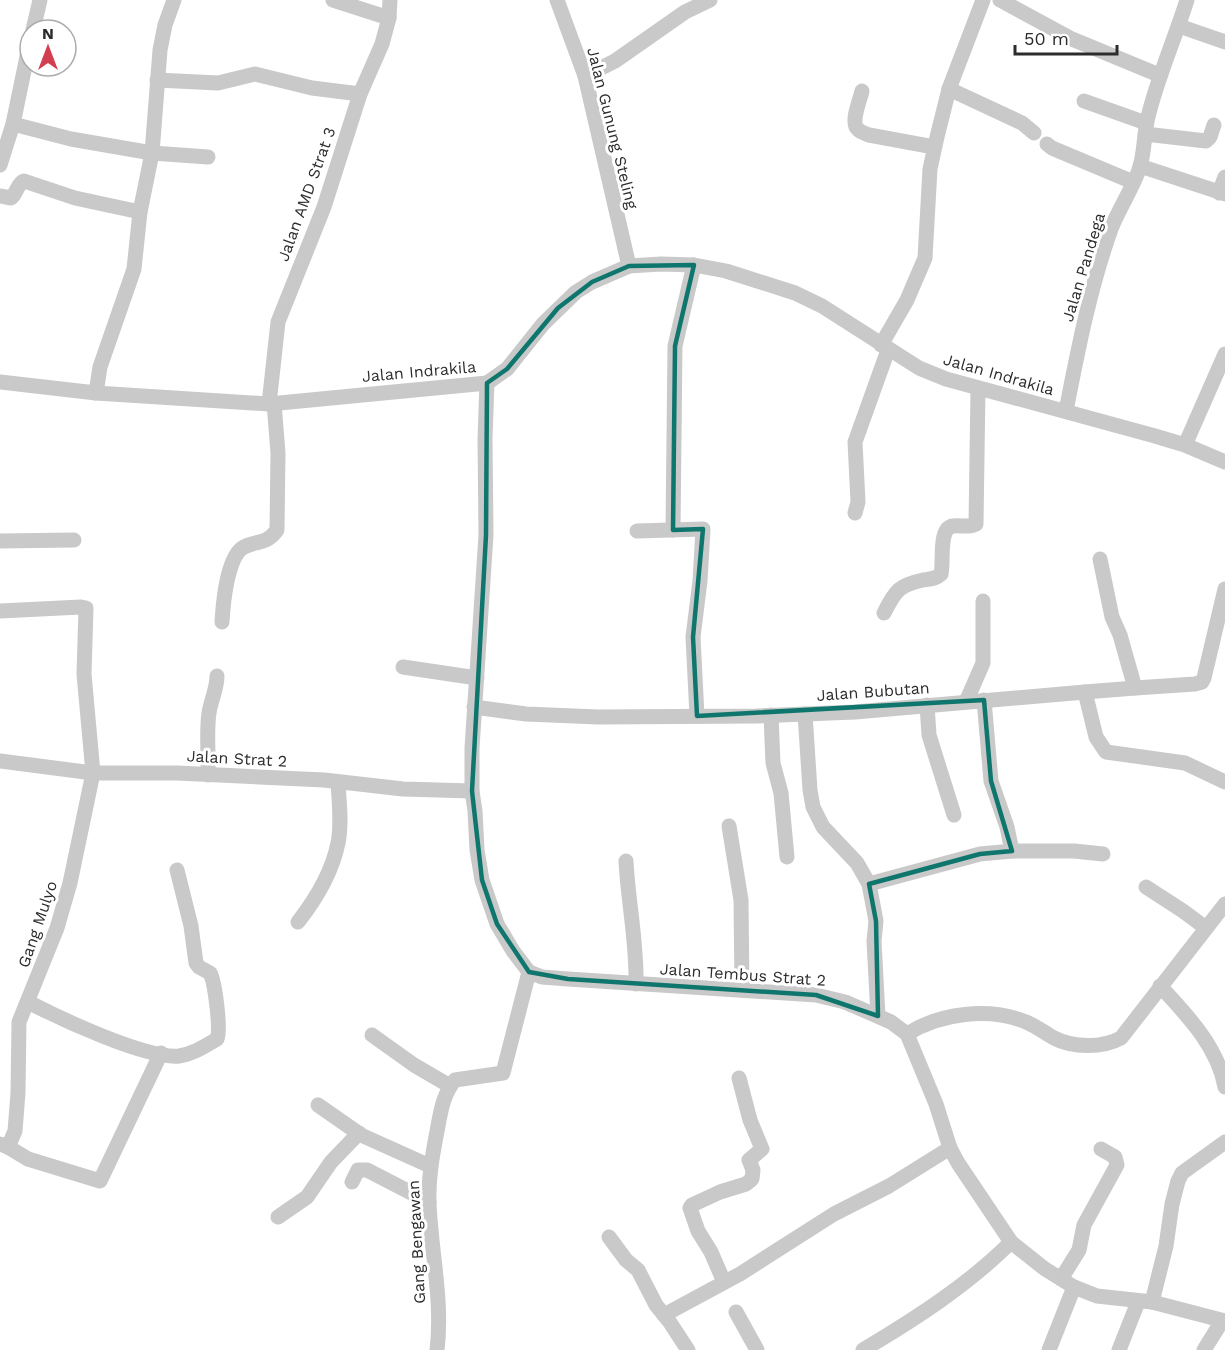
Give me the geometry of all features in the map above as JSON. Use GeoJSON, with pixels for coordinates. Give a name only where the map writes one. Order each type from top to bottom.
{"type":"FeatureCollection","features":[{"type":"Feature","properties":{"kind":"street"},"geometry":{"type":"LineString","coordinates":[[36,18],[40,0]]}},
{"type":"Feature","properties":{"kind":"street"},"geometry":{"type":"LineString","coordinates":[[96,393],[100,367],[134,268],[140,212],[152,153],[161,42],[174,0]]}},
{"type":"Feature","properties":{"kind":"street"},"geometry":{"type":"LineString","coordinates":[[333,0],[389,18]]}},
{"type":"Feature","properties":{"kind":"street","name":"Jalan AMD Strat 3"},"geometry":{"type":"LineString","coordinates":[[222,622],[229,574],[238,553],[246,546],[266,541],[277,530],[278,453],[272,403],[278,322],[324,207],[360,94],[382,44],[389,18],[390,0]]}},
{"type":"Feature","properties":{"kind":"street","name":"Jalan Gunung Steling"},"geometry":{"type":"LineString","coordinates":[[557,0],[585,76],[629,266]]}},
{"type":"Feature","properties":{"kind":"street"},"geometry":{"type":"LineString","coordinates":[[585,76],[615,61],[685,12],[710,0]]}},
{"type":"Feature","properties":{"kind":"street"},"geometry":{"type":"LineString","coordinates":[[855,513],[858,502],[855,442],[885,348],[924,258],[930,169],[934,147],[949,89],[983,0]]}},
{"type":"Feature","properties":{"kind":"street"},"geometry":{"type":"LineString","coordinates":[[1000,0],[1072,39],[1159,75]]}},
{"type":"Feature","properties":{"kind":"street","name":"Jalan Pandega"},"geometry":{"type":"LineString","coordinates":[[1066,411],[1078,346],[1091,297],[1112,227],[1140,166],[1159,75],[1179,26],[1186,0]]}},
{"type":"Feature","properties":{"kind":"street"},"geometry":{"type":"LineString","coordinates":[[1179,26],[1225,42]]}},
{"type":"Feature","properties":{"kind":"street"},"geometry":{"type":"LineString","coordinates":[[157,80],[218,83],[255,74],[312,88],[360,94]]}},
{"type":"Feature","properties":{"kind":"street"},"geometry":{"type":"LineString","coordinates":[[0,165],[13,124],[23,78]]}},
{"type":"Feature","properties":{"kind":"street"},"geometry":{"type":"LineString","coordinates":[[949,89],[1023,123],[1034,133]]}},
{"type":"Feature","properties":{"kind":"street"},"geometry":{"type":"LineString","coordinates":[[862,91],[856,119],[856,126],[860,131],[869,135],[934,147]]}},
{"type":"Feature","properties":{"kind":"street"},"geometry":{"type":"LineString","coordinates":[[1084,101],[1146,129],[1206,141],[1214,125]]}},
{"type":"Feature","properties":{"kind":"street"},"geometry":{"type":"LineString","coordinates":[[13,124],[71,139],[152,153],[208,157]]}},
{"type":"Feature","properties":{"kind":"street"},"geometry":{"type":"LineString","coordinates":[[1047,144],[1133,182]]}},
{"type":"Feature","properties":{"kind":"street"},"geometry":{"type":"LineString","coordinates":[[1140,166],[1222,193],[1225,177]]}},
{"type":"Feature","properties":{"kind":"street"},"geometry":{"type":"LineString","coordinates":[[0,196],[11,198],[20,183],[24,181],[75,198],[140,212]]}},
{"type":"Feature","properties":{"kind":"street"},"geometry":{"type":"LineString","coordinates":[[673,530],[675,346],[694,265]]}},
{"type":"Feature","properties":{"kind":"street","name":"Jalan Indrakila"},"geometry":{"type":"LineString","coordinates":[[0,382],[96,393],[272,403],[487,383],[507,369],[543,324],[576,292],[592,282],[629,266],[694,265],[726,271],[795,293],[822,306],[885,348],[920,368],[978,389],[1185,445],[1225,462]]}},
{"type":"Feature","properties":{"kind":"street"},"geometry":{"type":"LineString","coordinates":[[1185,445],[1225,354]]}},
{"type":"Feature","properties":{"kind":"street"},"geometry":{"type":"LineString","coordinates":[[372,1035],[448,1092],[455,1080],[503,1072],[529,972],[497,924],[482,880],[472,791],[474,707],[486,535],[487,383]]}},
{"type":"Feature","properties":{"kind":"street"},"geometry":{"type":"LineString","coordinates":[[884,613],[894,593],[899,589],[908,583],[935,578],[941,574],[942,543],[948,528],[976,524],[978,389]]}},
{"type":"Feature","properties":{"kind":"street"},"geometry":{"type":"LineString","coordinates":[[637,531],[703,529],[700,581],[693,637],[697,716]]}},
{"type":"Feature","properties":{"kind":"street"},"geometry":{"type":"LineString","coordinates":[[0,541],[74,540]]}},
{"type":"Feature","properties":{"kind":"street"},"geometry":{"type":"LineString","coordinates":[[1100,559],[1113,617],[1135,688]]}},
{"type":"Feature","properties":{"kind":"street","name":"Jalan Bubutan"},"geometry":{"type":"LineString","coordinates":[[474,707],[526,714],[598,717],[771,716],[1195,684],[1202,682],[1204,678],[1225,589]]}},
{"type":"Feature","properties":{"kind":"street"},"geometry":{"type":"LineString","coordinates":[[966,702],[983,663],[983,601]]}},
{"type":"Feature","properties":{"kind":"street","name":"Gang Mulyo"},"geometry":{"type":"LineString","coordinates":[[0,611],[86,608],[84,674],[93,772],[70,883],[57,928],[19,1022],[14,1137],[4,1146]]}},
{"type":"Feature","properties":{"kind":"street"},"geometry":{"type":"LineString","coordinates":[[403,667],[477,678]]}},
{"type":"Feature","properties":{"kind":"street"},"geometry":{"type":"LineString","coordinates":[[208,776],[209,712],[217,686],[217,676]]}},
{"type":"Feature","properties":{"kind":"street"},"geometry":{"type":"LineString","coordinates":[[1085,692],[1096,737],[1106,752],[1185,763],[1225,782]]}},
{"type":"Feature","properties":{"kind":"street"},"geometry":{"type":"LineString","coordinates":[[984,700],[992,781],[1012,851]]}},
{"type":"Feature","properties":{"kind":"street"},"geometry":{"type":"LineString","coordinates":[[927,705],[929,735],[954,815]]}},
{"type":"Feature","properties":{"kind":"street"},"geometry":{"type":"LineString","coordinates":[[805,714],[813,807],[823,827],[857,863],[869,884],[876,921],[874,941],[878,1016]]}},
{"type":"Feature","properties":{"kind":"street"},"geometry":{"type":"LineString","coordinates":[[771,716],[773,763],[781,793],[787,857]]}},
{"type":"Feature","properties":{"kind":"street","name":"Jalan Strat 2"},"geometry":{"type":"LineString","coordinates":[[0,761],[93,772],[472,791]]}},
{"type":"Feature","properties":{"kind":"street"},"geometry":{"type":"LineString","coordinates":[[298,922],[321,890],[335,854],[339,829],[338,783]]}},
{"type":"Feature","properties":{"kind":"street"},"geometry":{"type":"LineString","coordinates":[[729,826],[741,900],[742,990]]}},
{"type":"Feature","properties":{"kind":"street"},"geometry":{"type":"LineString","coordinates":[[869,884],[991,851],[1074,851],[1103,854]]}},
{"type":"Feature","properties":{"kind":"street"},"geometry":{"type":"LineString","coordinates":[[626,861],[628,898],[637,953],[636,984]]}},
{"type":"Feature","properties":{"kind":"street"},"geometry":{"type":"LineString","coordinates":[[28,1002],[75,1025],[161,1053],[178,1056],[194,1052],[219,1036],[215,984],[210,973],[199,968],[196,963],[191,926],[177,870]]}},
{"type":"Feature","properties":{"kind":"street"},"geometry":{"type":"LineString","coordinates":[[1146,887],[1191,915],[1206,928]]}},
{"type":"Feature","properties":{"kind":"street"},"geometry":{"type":"LineString","coordinates":[[1204,1350],[1224,1321],[1145,1302],[1106,1298],[1067,1283],[1011,1242],[950,1148],[936,1104],[907,1034],[928,1022],[950,1017],[969,1014],[994,1015],[1028,1022],[1057,1040],[1078,1045],[1111,1044],[1121,1038],[1225,904]]}},
{"type":"Feature","properties":{"kind":"street","name":"Jalan Tembus Strat 2"},"geometry":{"type":"LineString","coordinates":[[529,972],[542,977],[695,989],[816,995],[845,1002],[878,1016],[907,1034]]}},
{"type":"Feature","properties":{"kind":"street"},"geometry":{"type":"LineString","coordinates":[[1160,986],[1184,1012],[1214,1052],[1225,1087]]}},
{"type":"Feature","properties":{"kind":"street"},"geometry":{"type":"LineString","coordinates":[[4,1146],[28,1159],[96,1182],[100,1181],[161,1053]]}},
{"type":"Feature","properties":{"kind":"street"},"geometry":{"type":"LineString","coordinates":[[724,1282],[711,1252],[698,1231],[690,1208],[714,1194],[746,1184],[752,1179],[753,1170],[749,1160],[762,1149],[750,1120],[739,1078]]}},
{"type":"Feature","properties":{"kind":"street","name":"Gang Bengawan"},"geometry":{"type":"LineString","coordinates":[[437,1350],[440,1328],[429,1202],[430,1166],[440,1113],[448,1092]]}},
{"type":"Feature","properties":{"kind":"street"},"geometry":{"type":"LineString","coordinates":[[318,1105],[359,1133],[430,1166]]}},
{"type":"Feature","properties":{"kind":"street"},"geometry":{"type":"LineString","coordinates":[[278,1217],[306,1197],[331,1162],[359,1133]]}},
{"type":"Feature","properties":{"kind":"street"},"geometry":{"type":"LineString","coordinates":[[1119,1350],[1145,1302],[1166,1246],[1172,1204],[1182,1173],[1225,1142]]}},
{"type":"Feature","properties":{"kind":"street"},"geometry":{"type":"LineString","coordinates":[[664,1315],[724,1282],[834,1214],[889,1186],[950,1148]]}},
{"type":"Feature","properties":{"kind":"street"},"geometry":{"type":"LineString","coordinates":[[1049,1350],[1084,1225],[1117,1165],[1114,1157],[1101,1149]]}},
{"type":"Feature","properties":{"kind":"street"},"geometry":{"type":"LineString","coordinates":[[352,1182],[358,1170],[367,1170],[429,1202]]}},
{"type":"Feature","properties":{"kind":"street"},"geometry":{"type":"LineString","coordinates":[[609,1237],[626,1260],[638,1270],[652,1299],[687,1350]]}},
{"type":"Feature","properties":{"kind":"street"},"geometry":{"type":"LineString","coordinates":[[868,1349],[992,1261],[1011,1242]]}},
{"type":"Feature","properties":{"kind":"street"},"geometry":{"type":"LineString","coordinates":[[736,1312],[757,1350]]}},
{"type":"Feature","properties":{"kind":"highlighted area"},"geometry":{"type":"Polygon","coordinates":[[[694,265],[675,346],[673,530],[703,529],[693,637],[697,716],[984,700],[991,781],[1012,851],[980,854],[869,884],[876,921],[878,1016],[816,995],[568,979],[529,972],[497,924],[482,880],[472,791],[486,535],[487,383],[507,369],[558,308],[592,282],[629,266],[694,265]]]}}]}
